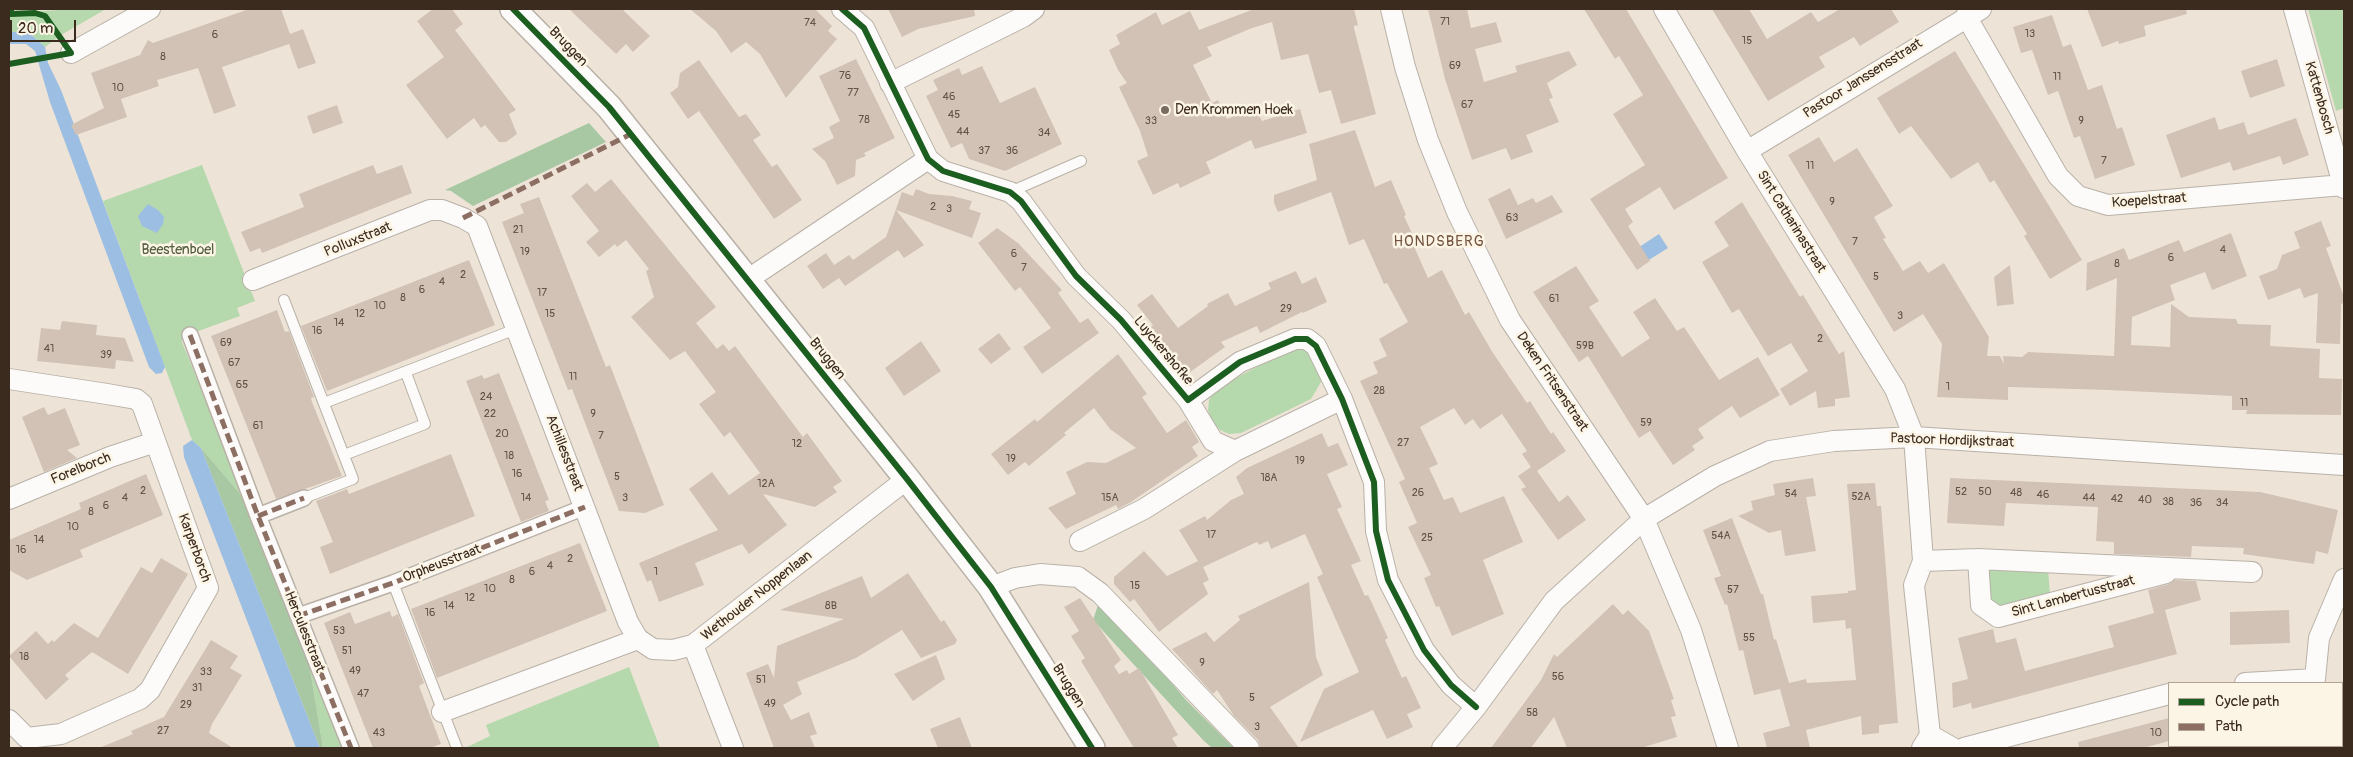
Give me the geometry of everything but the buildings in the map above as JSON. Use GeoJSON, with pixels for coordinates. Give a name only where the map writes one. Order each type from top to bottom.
{"type":"FeatureCollection","features":[{"type":"Feature","properties":{"kind":"street"},"geometry":{"type":"LineString","coordinates":[[71,54],[150,9]]}},
{"type":"Feature","properties":{"kind":"street","name":"Bruggen"},"geometry":{"type":"LineString","coordinates":[[513,9],[609,107],[908,479],[991,586],[1092,748]]}},
{"type":"Feature","properties":{"kind":"street","name":"Luyckershofke"},"geometry":{"type":"LineString","coordinates":[[842,9],[864,28],[928,159],[943,171],[1010,192],[1021,200],[1076,276],[1121,320],[1188,400],[1213,441],[1235,451]]}},
{"type":"Feature","properties":{"kind":"street"},"geometry":{"type":"LineString","coordinates":[[890,83],[1023,17],[1034,9]]}},
{"type":"Feature","properties":{"kind":"street","name":"Deken Fritsenstraat"},"geometry":{"type":"LineString","coordinates":[[1391,9],[1405,67],[1428,140],[1457,212],[1510,320],[1644,519],[1691,630],[1728,748]]}},
{"type":"Feature","properties":{"kind":"street","name":"Sint Catharinastraat"},"geometry":{"type":"LineString","coordinates":[[1664,9],[1747,151],[1894,389],[1914,437]]}},
{"type":"Feature","properties":{"kind":"street","name":"Kattenbosch"},"geometry":{"type":"LineString","coordinates":[[2294,9],[2344,186]]}},
{"type":"Feature","properties":{"kind":"street","name":"Pastoor Janssensstraat"},"geometry":{"type":"LineString","coordinates":[[1747,151],[1973,13]]}},
{"type":"Feature","properties":{"kind":"street","name":"Koepelstraat"},"geometry":{"type":"LineString","coordinates":[[1973,13],[2058,176],[2078,196],[2108,205],[2344,186]]}},
{"type":"Feature","properties":{"kind":"street"},"geometry":{"type":"LineString","coordinates":[[747,280],[928,159]]}},
{"type":"Feature","properties":{"kind":"street","name":"Polluxstraat"},"geometry":{"type":"LineString","coordinates":[[253,280],[278,272],[430,210],[442,210],[463,218]]}},
{"type":"Feature","properties":{"kind":"street","name":"Achillesstraat"},"geometry":{"type":"LineString","coordinates":[[463,218],[477,226],[628,622],[638,638]]}},
{"type":"Feature","properties":{"kind":"street","name":"Herculesstraat"},"geometry":{"type":"LineString","coordinates":[[190,335],[258,516],[350,748]]}},
{"type":"Feature","properties":{"kind":"street","name":"Luyckershofke"},"geometry":{"type":"LineString","coordinates":[[1188,400],[1240,362],[1295,339],[1307,339],[1316,346],[1342,399],[1374,482],[1376,531],[1388,580],[1424,650],[1451,684],[1476,707]]}},
{"type":"Feature","properties":{"kind":"street","name":"Karperborch"},"geometry":{"type":"LineString","coordinates":[[9,720],[27,738],[61,734],[140,699],[150,690],[208,588],[142,404],[136,399],[12,377]]}},
{"type":"Feature","properties":{"kind":"street"},"geometry":{"type":"LineString","coordinates":[[1080,541],[1144,509],[1235,451],[1342,399]]}},
{"type":"Feature","properties":{"kind":"street"},"geometry":{"type":"LineString","coordinates":[[1914,437],[1923,561],[1914,585],[1926,742],[1954,748]]}},
{"type":"Feature","properties":{"kind":"street","name":"Pastoor Hordijkstraat"},"geometry":{"type":"LineString","coordinates":[[1442,748],[1476,707],[1554,601],[1644,519],[1715,476],[1770,451],[1834,440],[1914,437],[2344,465]]}},
{"type":"Feature","properties":{"kind":"street","name":"Forelborch"},"geometry":{"type":"LineString","coordinates":[[9,499],[110,457],[155,442]]}},
{"type":"Feature","properties":{"kind":"street","name":"Wethouder Noppenlaan"},"geometry":{"type":"LineString","coordinates":[[733,748],[693,646],[908,479]]}},
{"type":"Feature","properties":{"kind":"street"},"geometry":{"type":"LineString","coordinates":[[258,516],[304,498]]}},
{"type":"Feature","properties":{"kind":"street","name":"Orpheusstraat"},"geometry":{"type":"LineString","coordinates":[[298,616],[393,583],[585,507]]}},
{"type":"Feature","properties":{"kind":"street","name":"Sint Lambertusstraat"},"geometry":{"type":"LineString","coordinates":[[1978,559],[1981,605],[1998,617],[2184,568]]}},
{"type":"Feature","properties":{"kind":"street","name":"Sint Lambertusstraat"},"geometry":{"type":"LineString","coordinates":[[1923,561],[1978,559],[2252,572]]}},
{"type":"Feature","properties":{"kind":"street"},"geometry":{"type":"LineString","coordinates":[[991,586],[1015,578],[1040,574],[1078,577],[1100,593],[1249,748]]}},
{"type":"Feature","properties":{"kind":"street"},"geometry":{"type":"LineString","coordinates":[[2280,682],[2316,681],[2319,638],[2344,579]]}},
{"type":"Feature","properties":{"kind":"street"},"geometry":{"type":"LineString","coordinates":[[442,712],[638,638],[653,649],[673,650],[693,646]]}},
{"type":"Feature","properties":{"kind":"street"},"geometry":{"type":"LineString","coordinates":[[1964,748],[2168,694]]}},
{"type":"Feature","properties":{"kind":"lane"},"geometry":{"type":"LineString","coordinates":[[1010,192],[1082,161]]}},
{"type":"Feature","properties":{"kind":"lane"},"geometry":{"type":"LineString","coordinates":[[284,300],[353,479],[304,498]]}},
{"type":"Feature","properties":{"kind":"lane"},"geometry":{"type":"LineString","coordinates":[[324,403],[516,329]]}},
{"type":"Feature","properties":{"kind":"lane"},"geometry":{"type":"LineString","coordinates":[[344,455],[425,424],[406,373]]}},
{"type":"Feature","properties":{"kind":"lane"},"geometry":{"type":"LineString","coordinates":[[393,583],[456,748]]}},
{"type":"Feature","properties":{"kind":"green space"},"geometry":{"type":"Polygon","coordinates":[[[106,9],[61,35],[45,47],[28,32],[9,32],[9,13],[106,9]]]}},
{"type":"Feature","properties":{"kind":"green space"},"geometry":{"type":"Polygon","coordinates":[[[2308,9],[2344,9],[2344,108],[2336,111],[2308,9]]]}},
{"type":"Feature","properties":{"kind":"green space"},"geometry":{"type":"Polygon","coordinates":[[[589,123],[606,142],[473,206],[451,191],[445,190],[589,123]]]}},
{"type":"Feature","properties":{"kind":"green space","name":"Beestenboel"},"geometry":{"type":"Polygon","coordinates":[[[202,165],[255,301],[237,308],[240,316],[190,334],[188,328],[185,329],[182,333],[182,342],[247,502],[192,440],[103,201],[202,165]]]}},
{"type":"Feature","properties":{"kind":"green space"},"geometry":{"type":"Polygon","coordinates":[[[1297,345],[1315,354],[1321,382],[1311,399],[1241,433],[1229,434],[1220,430],[1212,422],[1208,410],[1209,400],[1216,389],[1297,345]]]}},
{"type":"Feature","properties":{"kind":"green space"},"geometry":{"type":"Polygon","coordinates":[[[201,448],[247,502],[307,651],[323,748],[320,748],[201,448]]]}},
{"type":"Feature","properties":{"kind":"green space"},"geometry":{"type":"Polygon","coordinates":[[[1991,567],[2048,569],[2050,595],[1998,609],[1987,601],[1985,573],[1991,567]]]}},
{"type":"Feature","properties":{"kind":"green space"},"geometry":{"type":"Polygon","coordinates":[[[1099,602],[1132,636],[1186,700],[1234,748],[1212,748],[1203,740],[1093,620],[1099,602]]]}},
{"type":"Feature","properties":{"kind":"green space"},"geometry":{"type":"Polygon","coordinates":[[[307,651],[344,748],[323,748],[307,651]]]}},
{"type":"Feature","properties":{"kind":"green space"},"geometry":{"type":"Polygon","coordinates":[[[629,667],[660,748],[465,748],[490,736],[486,725],[629,667]]]}},
{"type":"Feature","properties":{"kind":"water"},"geometry":{"type":"Polygon","coordinates":[[[9,32],[28,32],[45,47],[48,63],[61,90],[165,367],[162,373],[156,374],[149,367],[50,102],[35,51],[26,44],[9,44],[9,32]]]}},
{"type":"Feature","properties":{"kind":"water"},"geometry":{"type":"Polygon","coordinates":[[[148,204],[158,210],[164,217],[163,224],[157,233],[142,226],[138,216],[148,204]]]}},
{"type":"Feature","properties":{"kind":"water"},"geometry":{"type":"Polygon","coordinates":[[[1659,234],[1668,248],[1639,266],[1630,253],[1659,234]]]}},
{"type":"Feature","properties":{"kind":"water"},"geometry":{"type":"Polygon","coordinates":[[[192,440],[201,448],[320,748],[296,748],[184,457],[183,446],[192,440]]]}},
{"type":"Feature","properties":{"kind":"marked path"},"geometry":{"type":"LineString","coordinates":[[463,218],[631,134]]}},
{"type":"Feature","properties":{"kind":"marked path"},"geometry":{"type":"LineString","coordinates":[[190,335],[258,516],[351,748]]}},
{"type":"Feature","properties":{"kind":"marked path"},"geometry":{"type":"LineString","coordinates":[[258,516],[304,498]]}},
{"type":"Feature","properties":{"kind":"marked path"},"geometry":{"type":"LineString","coordinates":[[298,616],[393,583],[585,507]]}},
{"type":"Feature","properties":{"kind":"cycle path"},"geometry":{"type":"LineString","coordinates":[[9,64],[71,53],[45,16],[35,13],[11,14],[11,9]]}},
{"type":"Feature","properties":{"kind":"cycle path"},"geometry":{"type":"LineString","coordinates":[[513,9],[609,107],[907,479],[991,587],[1092,748]]}},
{"type":"Feature","properties":{"kind":"cycle path"},"geometry":{"type":"LineString","coordinates":[[842,9],[864,28],[928,159],[943,171],[1010,192],[1021,201],[1076,276],[1121,320],[1188,400],[1240,362],[1295,339],[1307,339],[1316,346],[1342,399],[1374,482],[1376,531],[1388,580],[1424,650],[1451,685],[1476,707]]}},
{"type":"Feature","properties":{"kind":"place","name":"Den Krommen Hoek"},"geometry":{"type":"Point","coordinates":[1165,110]}},
{"type":"Feature","properties":{"kind":"district","name":"HONDSBERG"},"geometry":{"type":"Point","coordinates":[1439,242]}}]}
